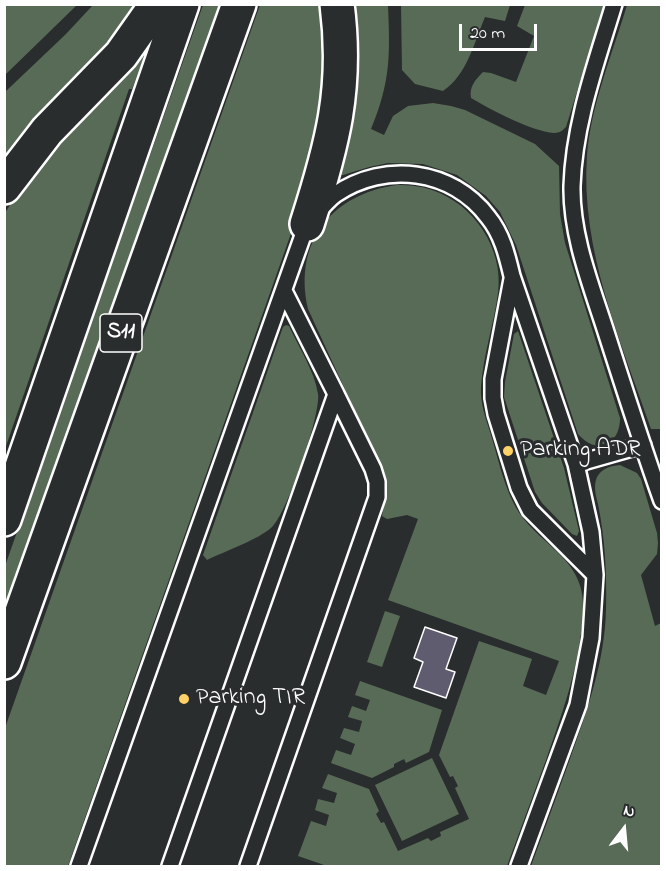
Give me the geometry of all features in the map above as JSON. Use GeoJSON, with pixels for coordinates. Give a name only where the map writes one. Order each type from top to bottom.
{"type":"FeatureCollection","features":[{"type":"Feature","properties":{"kind":"highway"},"geometry":{"type":"LineString","coordinates":[[4,187],[47,131],[121,55],[157,4]]}},
{"type":"Feature","properties":{"kind":"highway","name":"S11"},"geometry":{"type":"LineString","coordinates":[[4,519],[182,4]]}},
{"type":"Feature","properties":{"kind":"highway","name":"S11"},"geometry":{"type":"LineString","coordinates":[[4,662],[239,4]]}},
{"type":"Feature","properties":{"kind":"highway"},"geometry":{"type":"LineString","coordinates":[[307,224],[328,159],[337,114],[341,72],[337,4]]}},
{"type":"Feature","properties":{"kind":"lane"},"geometry":{"type":"LineString","coordinates":[[614,4],[586,96],[574,150],[572,189],[580,247],[642,445],[662,501]]}},
{"type":"Feature","properties":{"kind":"lane"},"geometry":{"type":"LineString","coordinates":[[79,867],[307,224],[333,196],[370,178],[408,173],[430,177],[450,185],[466,195],[489,217],[506,251],[512,276],[576,464],[591,532],[595,575],[591,638],[578,705],[519,867]]}},
{"type":"Feature","properties":{"kind":"lane"},"geometry":{"type":"LineString","coordinates":[[512,276],[493,379],[496,414],[519,488],[530,510],[595,575]]}},
{"type":"Feature","properties":{"kind":"lane"},"geometry":{"type":"LineString","coordinates":[[248,867],[377,497],[377,482],[373,469],[284,291]]}},
{"type":"Feature","properties":{"kind":"lane"},"geometry":{"type":"LineString","coordinates":[[170,867],[336,394]]}},
{"type":"Feature","properties":{"kind":"lane"},"geometry":{"type":"LineString","coordinates":[[576,464],[642,445]]}},
{"type":"Feature","properties":{"kind":"green space"},"geometry":{"type":"Polygon","coordinates":[[[5,4],[77,4],[77,5],[5,75],[5,4]]]}},
{"type":"Feature","properties":{"kind":"green space"},"geometry":{"type":"Polygon","coordinates":[[[401,4],[510,5],[505,21],[485,17],[464,67],[443,91],[415,84],[402,70],[401,4]]]}},
{"type":"Feature","properties":{"kind":"green space"},"geometry":{"type":"Polygon","coordinates":[[[93,5],[142,5],[123,31],[5,163],[5,92],[93,5]]]}},
{"type":"Feature","properties":{"kind":"green space"},"geometry":{"type":"Polygon","coordinates":[[[203,5],[220,5],[5,613],[5,566],[203,5]]]}},
{"type":"Feature","properties":{"kind":"green space"},"geometry":{"type":"Polygon","coordinates":[[[260,5],[325,5],[330,73],[295,222],[68,866],[5,866],[5,728],[260,5]]]}},
{"type":"Feature","properties":{"kind":"green space"},"geometry":{"type":"Polygon","coordinates":[[[350,5],[388,5],[389,38],[386,82],[371,129],[384,135],[393,116],[408,106],[433,103],[451,106],[465,110],[535,144],[559,166],[560,214],[565,243],[620,418],[619,427],[612,441],[600,446],[593,445],[578,434],[516,245],[500,212],[486,196],[457,175],[423,164],[388,163],[338,175],[350,5]]]}},
{"type":"Feature","properties":{"kind":"green space"},"geometry":{"type":"Polygon","coordinates":[[[525,5],[604,5],[566,127],[554,133],[523,124],[471,98],[473,84],[483,72],[516,82],[534,36],[517,26],[525,5]]]}},
{"type":"Feature","properties":{"kind":"green space"},"geometry":{"type":"Polygon","coordinates":[[[627,5],[661,5],[661,429],[651,429],[605,295],[590,226],[587,190],[587,155],[593,117],[627,5]]]}},
{"type":"Feature","properties":{"kind":"green space"},"geometry":{"type":"Polygon","coordinates":[[[139,54],[144,57],[143,60],[132,89],[129,89],[5,449],[5,213],[33,168],[139,54]]]}},
{"type":"Feature","properties":{"kind":"green space"},"geometry":{"type":"Polygon","coordinates":[[[397,185],[424,188],[447,197],[473,217],[491,245],[499,277],[482,375],[481,393],[484,411],[504,479],[514,504],[523,518],[568,564],[582,592],[582,629],[570,686],[559,723],[507,866],[327,866],[298,856],[311,821],[326,826],[329,815],[315,810],[318,799],[334,803],[337,793],[322,788],[328,774],[369,789],[379,811],[376,814],[381,823],[384,822],[398,851],[428,838],[431,841],[441,836],[440,832],[469,819],[455,788],[458,786],[453,776],[450,777],[439,755],[479,641],[532,659],[523,686],[546,695],[559,661],[388,600],[418,519],[407,515],[387,519],[382,516],[385,498],[383,472],[308,309],[305,285],[306,263],[312,243],[322,226],[336,211],[353,199],[374,190],[397,185]]]}},
{"type":"Feature","properties":{"kind":"green space"},"geometry":{"type":"Polygon","coordinates":[[[289,326],[310,368],[318,394],[318,405],[302,463],[286,504],[272,527],[250,541],[207,560],[203,555],[283,327],[289,326]]]}},
{"type":"Feature","properties":{"kind":"green space"},"geometry":{"type":"Polygon","coordinates":[[[518,331],[564,468],[579,531],[577,536],[572,534],[542,503],[535,492],[504,397],[514,334],[518,331]]]}},
{"type":"Feature","properties":{"kind":"green space"},"geometry":{"type":"Polygon","coordinates":[[[620,465],[637,473],[641,479],[657,533],[657,554],[641,575],[655,626],[661,623],[661,866],[531,866],[583,723],[599,667],[605,628],[606,582],[604,543],[595,484],[601,471],[620,465]]]}},
{"type":"Feature","properties":{"kind":"green space"},"geometry":{"type":"Polygon","coordinates":[[[385,611],[400,616],[382,667],[367,662],[385,611]]]}},
{"type":"Feature","properties":{"kind":"green space"},"geometry":{"type":"Polygon","coordinates":[[[360,681],[442,710],[429,752],[406,763],[404,759],[372,778],[331,763],[336,750],[351,755],[355,744],[340,738],[344,728],[359,732],[362,721],[348,717],[352,706],[366,711],[370,700],[355,695],[360,681]]]}},
{"type":"Feature","properties":{"kind":"green space"},"geometry":{"type":"Polygon","coordinates":[[[432,758],[459,814],[402,841],[375,785],[432,758]]]}},
{"type":"Feature","properties":{"kind":"building"},"geometry":{"type":"Polygon","coordinates":[[[425,627],[457,638],[446,669],[455,672],[446,698],[414,687],[423,662],[414,658],[425,627]]]}},
{"type":"Feature","properties":{"kind":"place","name":"Parking ADR"},"geometry":{"type":"Point","coordinates":[508,451]}},
{"type":"Feature","properties":{"kind":"place","name":"Parking TIR"},"geometry":{"type":"Point","coordinates":[184,699]}}]}
